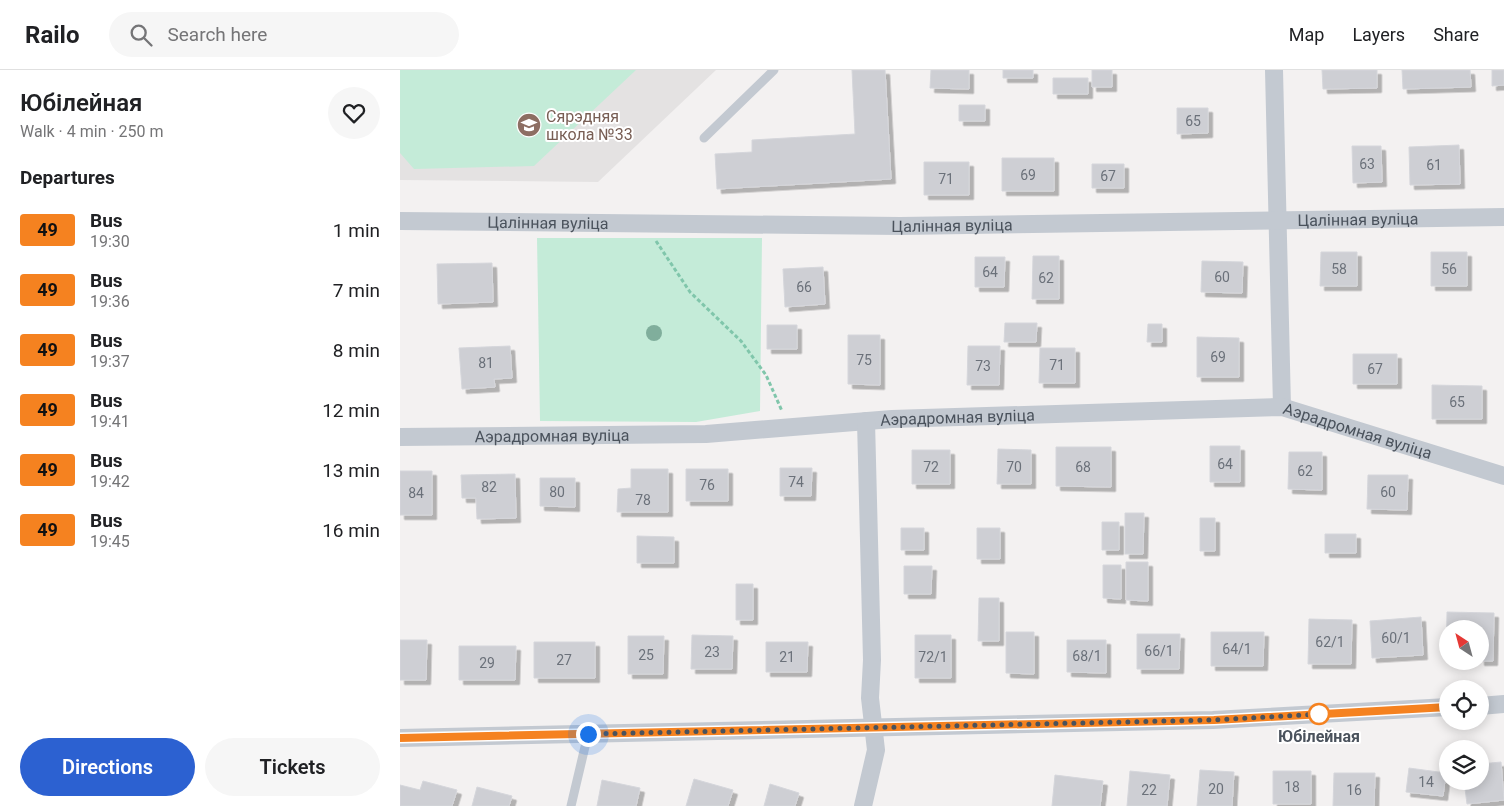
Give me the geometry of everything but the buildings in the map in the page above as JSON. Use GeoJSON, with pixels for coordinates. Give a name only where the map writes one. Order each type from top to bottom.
{"type":"FeatureCollection","features":[{"type":"Feature","properties":{"kind":"street"},"geometry":{"type":"LineString","coordinates":[[1274,70],[1282,407]]}},
{"type":"Feature","properties":{"kind":"street","name":"Цалінная вуліца"},"geometry":{"type":"LineString","coordinates":[[400,221],[900,226],[1504,217]]}},
{"type":"Feature","properties":{"kind":"street","name":"Аэрадромная вуліца"},"geometry":{"type":"LineString","coordinates":[[400,437],[646,436],[866,421],[1282,407],[1504,476]]}},
{"type":"Feature","properties":{"kind":"street"},"geometry":{"type":"LineString","coordinates":[[863,806],[876,750],[875,728],[870,698],[872,660],[866,421]]}},
{"type":"Feature","properties":{"kind":"street"},"geometry":{"type":"LineString","coordinates":[[1489,705],[1504,704]]}},
{"type":"Feature","properties":{"kind":"street"},"geometry":{"type":"LineString","coordinates":[[400,738],[1214,720],[1439,708]]}},
{"type":"Feature","properties":{"kind":"lane"},"geometry":{"type":"LineString","coordinates":[[704,138],[774,70]]}},
{"type":"Feature","properties":{"kind":"lane"},"geometry":{"type":"LineString","coordinates":[[571,806],[588,734]]}},
{"type":"Feature","properties":{"kind":"path"},"geometry":{"type":"LineString","coordinates":[[644,223],[690,292],[741,341],[766,375],[789,427]]}},
{"type":"Feature","properties":{"kind":"shaded area","name":"Сярэдняя школа №33"},"geometry":{"type":"Polygon","coordinates":[[[400,70],[716,70],[598,182],[400,180],[400,70]]]}},
{"type":"Feature","properties":{"kind":"green space","name":"Сярэдняя школа №33"},"geometry":{"type":"Polygon","coordinates":[[[400,70],[636,70],[534,166],[414,169],[400,153],[400,70]]]}},
{"type":"Feature","properties":{"kind":"green space"},"geometry":{"type":"Polygon","coordinates":[[[537,238],[762,238],[760,411],[696,422],[540,421],[537,238]]]}},
{"type":"Feature","properties":{"kind":"bus line","name":"49"},"geometry":{"type":"LineString","coordinates":[[400,738],[1214,720],[1439,708]]}},
{"type":"Feature","properties":{"kind":"place","name":"Сярэдняя школа №33"},"geometry":{"type":"Point","coordinates":[529,125]}},
{"type":"Feature","properties":{"kind":"place","name":"Юбілейная"},"geometry":{"type":"Point","coordinates":[1319,714]}},
{"type":"Feature","properties":{"kind":"route"},"geometry":{"type":"LineString","coordinates":[[588,734],[1214,720],[1319,714]]}}]}
